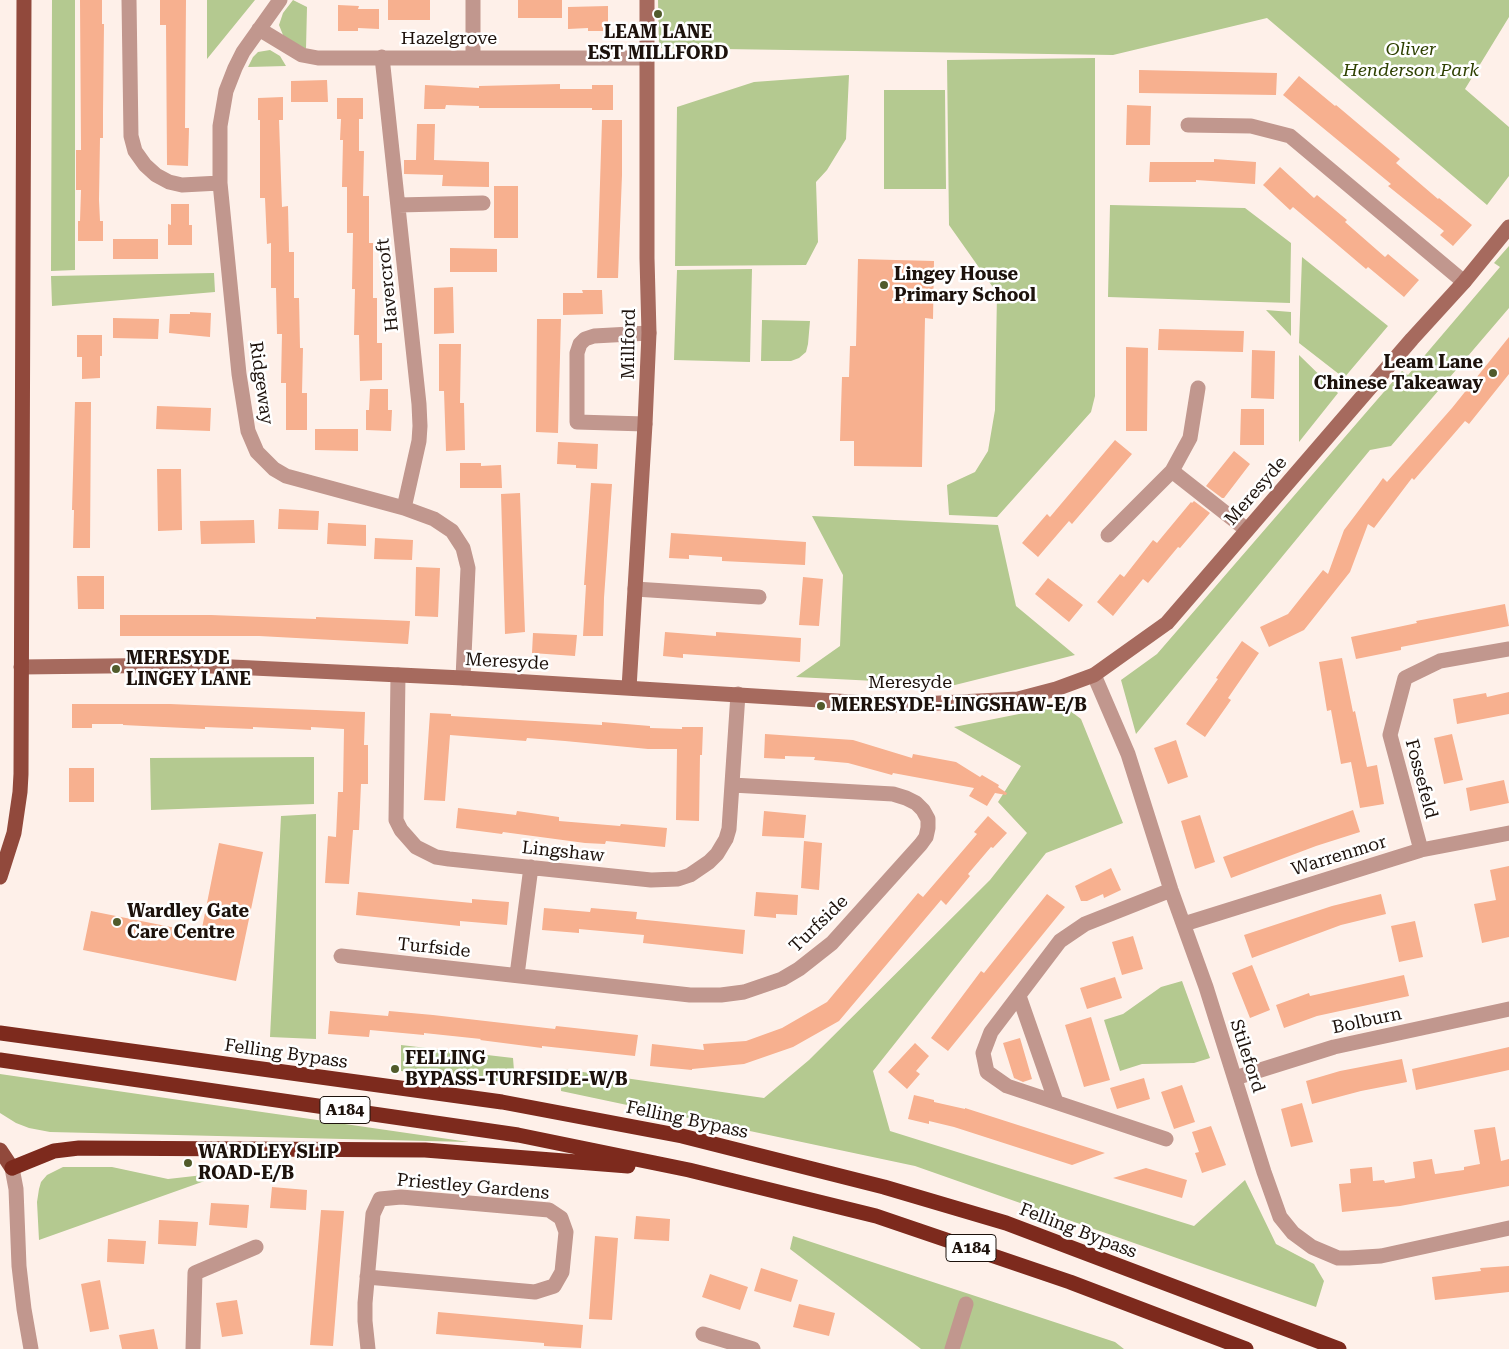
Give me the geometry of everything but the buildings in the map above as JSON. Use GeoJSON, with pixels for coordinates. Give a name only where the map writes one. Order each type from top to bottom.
{"type":"FeatureCollection","features":[{"type":"Feature","properties":{"kind":"highway","name":"Felling Bypass"},"geometry":{"type":"LineString","coordinates":[[0,1033],[502,1102],[682,1136],[884,1187],[1006,1224],[1339,1349]]}},
{"type":"Feature","properties":{"kind":"highway","name":"A184"},"geometry":{"type":"LineString","coordinates":[[0,1060],[518,1135],[689,1170],[876,1216],[1070,1282],[1246,1349]]}},
{"type":"Feature","properties":{"kind":"highway"},"geometry":{"type":"LineString","coordinates":[[12,1168],[54,1151],[79,1148],[425,1150],[689,1170]]}},
{"type":"Feature","properties":{"kind":"main road"},"geometry":{"type":"LineString","coordinates":[[0,877],[14,833],[20,792],[24,0]]}},
{"type":"Feature","properties":{"kind":"main road"},"geometry":{"type":"LineString","coordinates":[[0,1150],[12,1168]]}},
{"type":"Feature","properties":{"kind":"street"},"geometry":{"type":"LineString","coordinates":[[128,0],[131,136],[135,151],[145,165],[156,175],[168,182],[182,185],[220,183]]}},
{"type":"Feature","properties":{"kind":"street","name":"Ridgeway"},"geometry":{"type":"LineString","coordinates":[[280,0],[243,52],[226,91],[220,126],[220,183],[244,416],[248,431],[257,452],[274,470],[286,476],[404,508],[434,519],[444,525],[458,540],[466,556],[468,578],[463,678]]}},
{"type":"Feature","properties":{"kind":"street"},"geometry":{"type":"LineString","coordinates":[[473,0],[473,58]]}},
{"type":"Feature","properties":{"kind":"street","name":"Millford"},"geometry":{"type":"LineString","coordinates":[[629,688],[649,333],[647,0]]}},
{"type":"Feature","properties":{"kind":"street","name":"Hazelgrove"},"geometry":{"type":"LineString","coordinates":[[259,29],[302,55],[318,58],[647,58]]}},
{"type":"Feature","properties":{"kind":"street","name":"Havercroft"},"geometry":{"type":"LineString","coordinates":[[382,57],[419,404],[419,441],[404,508]]}},
{"type":"Feature","properties":{"kind":"street"},"geometry":{"type":"LineString","coordinates":[[1188,125],[1251,126],[1290,136],[1464,282]]}},
{"type":"Feature","properties":{"kind":"street"},"geometry":{"type":"LineString","coordinates":[[398,206],[483,203]]}},
{"type":"Feature","properties":{"kind":"street","name":"Meresyde"},"geometry":{"type":"LineString","coordinates":[[21,666],[190,665],[398,674],[901,705],[1018,699],[1056,689],[1094,675],[1166,622],[1412,339],[1464,282],[1509,227]]}},
{"type":"Feature","properties":{"kind":"street"},"geometry":{"type":"LineString","coordinates":[[645,424],[577,422],[577,353],[584,339],[594,336],[649,333]]}},
{"type":"Feature","properties":{"kind":"street"},"geometry":{"type":"LineString","coordinates":[[1108,535],[1172,471],[1190,438],[1198,388]]}},
{"type":"Feature","properties":{"kind":"street"},"geometry":{"type":"LineString","coordinates":[[1172,471],[1247,530]]}},
{"type":"Feature","properties":{"kind":"street"},"geometry":{"type":"LineString","coordinates":[[635,589],[759,597]]}},
{"type":"Feature","properties":{"kind":"street","name":"Fossefeld"},"geometry":{"type":"LineString","coordinates":[[1421,850],[1390,734],[1406,678],[1440,661],[1509,649]]}},
{"type":"Feature","properties":{"kind":"street","name":"Lingshaw"},"geometry":{"type":"LineString","coordinates":[[398,674],[396,820],[401,830],[416,848],[436,857],[651,880],[678,879],[690,875],[709,862],[717,854],[726,839],[732,785],[738,694]]}},
{"type":"Feature","properties":{"kind":"street","name":"Stileford"},"geometry":{"type":"LineString","coordinates":[[1094,675],[1128,754],[1171,890],[1184,924],[1280,1217],[1293,1233],[1312,1247],[1338,1258],[1381,1256],[1509,1228]]}},
{"type":"Feature","properties":{"kind":"street","name":"Turfside"},"geometry":{"type":"LineString","coordinates":[[340,956],[690,995],[744,992],[782,979],[799,969],[832,943],[921,844],[928,828],[928,819],[916,803],[893,794],[732,785]]}},
{"type":"Feature","properties":{"kind":"street","name":"Warrenmor"},"geometry":{"type":"LineString","coordinates":[[1184,924],[1421,850],[1509,833]]}},
{"type":"Feature","properties":{"kind":"street"},"geometry":{"type":"LineString","coordinates":[[517,975],[530,867]]}},
{"type":"Feature","properties":{"kind":"street"},"geometry":{"type":"LineString","coordinates":[[1166,1138],[1007,1086],[987,1072],[983,1053],[991,1032],[1060,941],[1085,924],[1171,890]]}},
{"type":"Feature","properties":{"kind":"street"},"geometry":{"type":"LineString","coordinates":[[1019,996],[1056,1102]]}},
{"type":"Feature","properties":{"kind":"street","name":"Bolburn"},"geometry":{"type":"LineString","coordinates":[[1235,1078],[1334,1047],[1509,1010]]}},
{"type":"Feature","properties":{"kind":"street"},"geometry":{"type":"LineString","coordinates":[[12,1168],[16,1189],[19,1266],[24,1309],[32,1349]]}},
{"type":"Feature","properties":{"kind":"street","name":"Priestley Gardens"},"geometry":{"type":"LineString","coordinates":[[367,1277],[535,1292],[554,1286],[562,1272],[566,1232],[561,1218],[549,1210],[400,1196],[380,1199],[373,1214],[367,1277],[365,1321],[368,1349]]}},
{"type":"Feature","properties":{"kind":"street"},"geometry":{"type":"LineString","coordinates":[[193,1349],[195,1274],[256,1247]]}},
{"type":"Feature","properties":{"kind":"street"},"geometry":{"type":"LineString","coordinates":[[952,1349],[966,1304]]}},
{"type":"Feature","properties":{"kind":"street"},"geometry":{"type":"LineString","coordinates":[[703,1334],[730,1346],[753,1349]]}},
{"type":"Feature","properties":{"kind":"green space"},"geometry":{"type":"Polygon","coordinates":[[[52,0],[75,0],[75,270],[51,271],[52,0]]]}},
{"type":"Feature","properties":{"kind":"green space"},"geometry":{"type":"Polygon","coordinates":[[[207,0],[255,0],[207,59],[207,0]]]}},
{"type":"Feature","properties":{"kind":"green space"},"geometry":{"type":"Polygon","coordinates":[[[293,0],[307,7],[306,49],[285,40],[279,25],[283,13],[293,0]]]}},
{"type":"Feature","properties":{"kind":"green space","name":"Oliver Henderson Park"},"geometry":{"type":"Polygon","coordinates":[[[658,0],[1509,0],[1509,17],[1465,89],[1509,127],[1509,176],[1487,205],[1267,18],[1113,55],[659,48],[658,0]]]}},
{"type":"Feature","properties":{"kind":"green space"},"geometry":{"type":"Polygon","coordinates":[[[270,50],[280,56],[286,66],[248,67],[258,52],[270,50]]]}},
{"type":"Feature","properties":{"kind":"green space"},"geometry":{"type":"Polygon","coordinates":[[[1095,58],[1095,396],[1091,412],[997,517],[949,515],[947,485],[975,472],[988,451],[995,410],[997,293],[949,225],[947,60],[1095,58]]]}},
{"type":"Feature","properties":{"kind":"green space"},"geometry":{"type":"Polygon","coordinates":[[[849,75],[846,139],[827,170],[816,182],[818,242],[806,265],[675,266],[677,107],[754,82],[849,75]]]}},
{"type":"Feature","properties":{"kind":"green space"},"geometry":{"type":"Polygon","coordinates":[[[884,90],[945,90],[946,189],[884,189],[884,90]]]}},
{"type":"Feature","properties":{"kind":"green space"},"geometry":{"type":"Polygon","coordinates":[[[1110,205],[1245,208],[1291,243],[1290,303],[1108,297],[1110,205]]]}},
{"type":"Feature","properties":{"kind":"green space"},"geometry":{"type":"Polygon","coordinates":[[[1509,246],[1509,308],[1391,446],[1370,450],[1136,734],[1121,680],[1157,654],[1402,371],[1408,375],[1500,267],[1494,263],[1509,246]]]}},
{"type":"Feature","properties":{"kind":"green space"},"geometry":{"type":"Polygon","coordinates":[[[1302,257],[1388,326],[1344,378],[1299,343],[1302,257]]]}},
{"type":"Feature","properties":{"kind":"green space"},"geometry":{"type":"Polygon","coordinates":[[[752,269],[750,362],[674,360],[677,270],[752,269]]]}},
{"type":"Feature","properties":{"kind":"green space"},"geometry":{"type":"Polygon","coordinates":[[[214,273],[215,292],[52,306],[51,276],[214,273]]]}},
{"type":"Feature","properties":{"kind":"green space"},"geometry":{"type":"Polygon","coordinates":[[[1266,310],[1291,312],[1291,336],[1266,310]]]}},
{"type":"Feature","properties":{"kind":"green space"},"geometry":{"type":"Polygon","coordinates":[[[762,320],[810,321],[806,352],[799,358],[791,361],[761,361],[762,320]]]}},
{"type":"Feature","properties":{"kind":"green space"},"geometry":{"type":"Polygon","coordinates":[[[1299,355],[1338,393],[1299,442],[1299,355]]]}},
{"type":"Feature","properties":{"kind":"green space"},"geometry":{"type":"Polygon","coordinates":[[[812,516],[998,525],[1016,606],[1075,655],[955,685],[796,677],[840,646],[843,575],[812,516]]]}},
{"type":"Feature","properties":{"kind":"green space"},"geometry":{"type":"Polygon","coordinates":[[[1065,707],[1081,719],[1123,823],[1046,853],[873,1071],[890,1131],[1194,1226],[1245,1180],[1276,1244],[1314,1264],[1324,1281],[1316,1307],[915,1166],[561,1091],[562,1069],[764,1098],[809,1060],[990,880],[1027,833],[998,802],[1021,766],[954,727],[1049,708],[1065,707]]]}},
{"type":"Feature","properties":{"kind":"green space"},"geometry":{"type":"Polygon","coordinates":[[[314,757],[314,804],[151,810],[150,758],[314,757]]]}},
{"type":"Feature","properties":{"kind":"green space"},"geometry":{"type":"Polygon","coordinates":[[[316,814],[316,1039],[270,1037],[281,816],[316,814]]]}},
{"type":"Feature","properties":{"kind":"green space"},"geometry":{"type":"Polygon","coordinates":[[[1182,981],[1210,1058],[1194,1063],[1142,1064],[1120,1071],[1104,1020],[1123,1014],[1161,987],[1182,981]]]}},
{"type":"Feature","properties":{"kind":"green space"},"geometry":{"type":"Polygon","coordinates":[[[401,1045],[513,1058],[515,1083],[401,1071],[401,1045]]]}},
{"type":"Feature","properties":{"kind":"green space"},"geometry":{"type":"Polygon","coordinates":[[[0,1074],[469,1142],[50,1132],[29,1128],[16,1123],[0,1113],[0,1074]]]}},
{"type":"Feature","properties":{"kind":"green space"},"geometry":{"type":"Polygon","coordinates":[[[63,1167],[112,1167],[168,1179],[230,1172],[39,1240],[37,1202],[41,1182],[47,1175],[63,1167]]]}},
{"type":"Feature","properties":{"kind":"green space"},"geometry":{"type":"Polygon","coordinates":[[[793,1236],[1115,1342],[1124,1349],[921,1349],[790,1249],[793,1236]]]}},
{"type":"Feature","properties":{"kind":"place","name":"LEAM LANE EST MILLFORD"},"geometry":{"type":"Point","coordinates":[658,14]}},
{"type":"Feature","properties":{"kind":"place","name":"Lingey House Primary School"},"geometry":{"type":"Point","coordinates":[884,285]}},
{"type":"Feature","properties":{"kind":"place","name":"Leam Lane Chinese Takeaway"},"geometry":{"type":"Point","coordinates":[1493,373]}},
{"type":"Feature","properties":{"kind":"place","name":"MERESYDE LINGEY LANE"},"geometry":{"type":"Point","coordinates":[116,669]}},
{"type":"Feature","properties":{"kind":"place","name":"MERESYDE-LINGSHAW-E/B"},"geometry":{"type":"Point","coordinates":[821,706]}},
{"type":"Feature","properties":{"kind":"place","name":"Wardley Gate Care Centre"},"geometry":{"type":"Point","coordinates":[117,922]}},
{"type":"Feature","properties":{"kind":"place","name":"FELLING BYPASS-TURFSIDE-W/B"},"geometry":{"type":"Point","coordinates":[395,1069]}},
{"type":"Feature","properties":{"kind":"place","name":"WARDLEY SLIP ROAD-E/B"},"geometry":{"type":"Point","coordinates":[188,1163]}}]}
